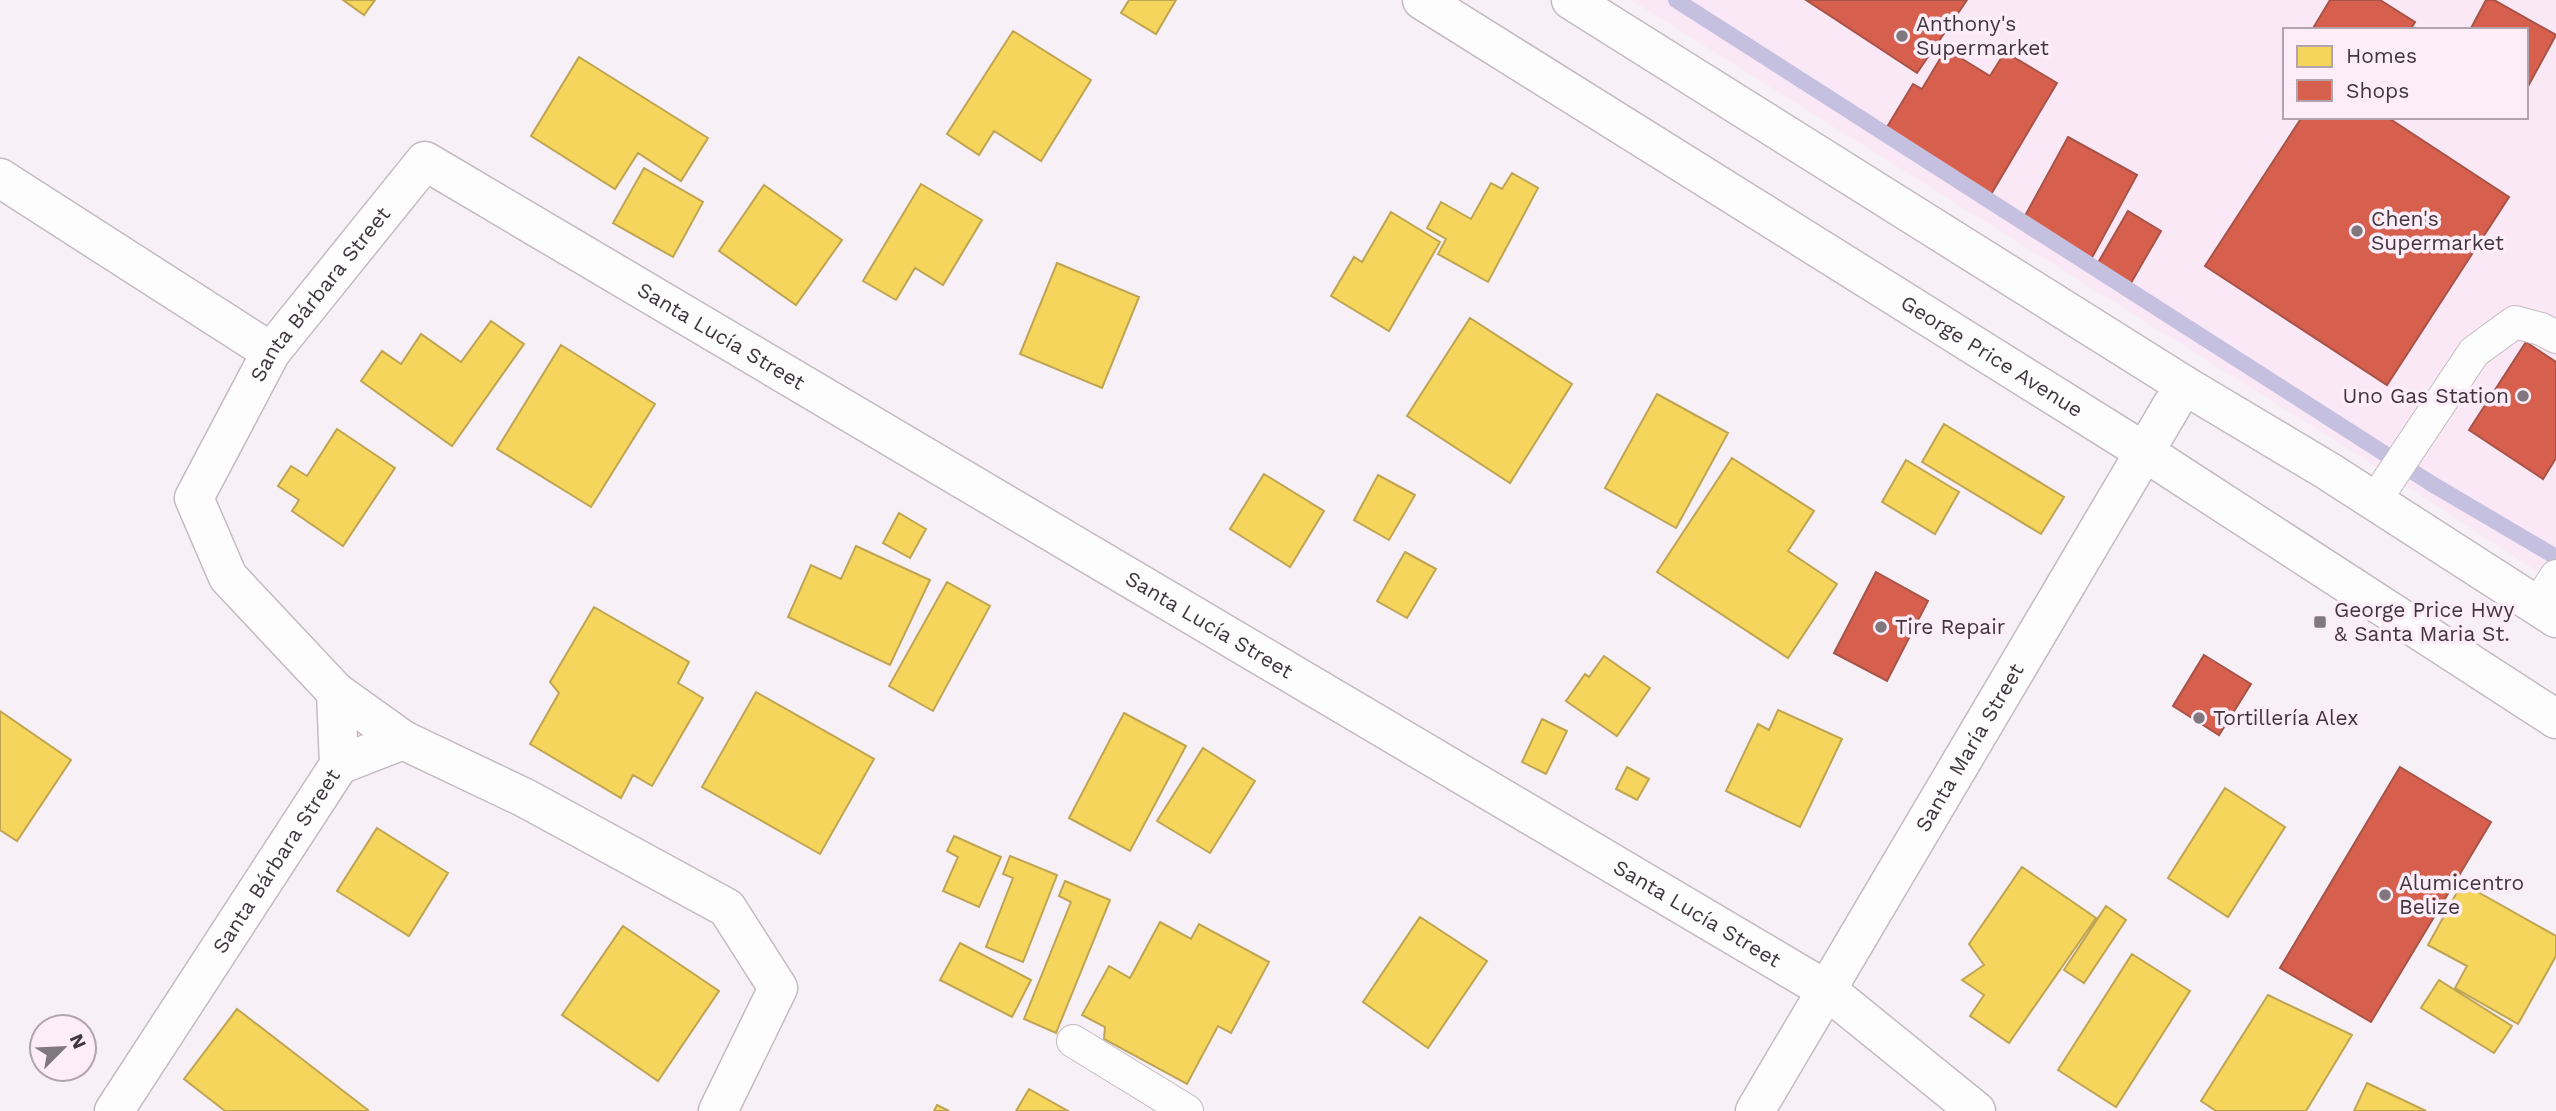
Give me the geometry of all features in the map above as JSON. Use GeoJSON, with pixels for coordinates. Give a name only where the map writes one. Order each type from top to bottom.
{"type":"FeatureCollection","features":[{"type":"Feature","properties":{"kind":"street","name":"George Price Avenue"},"geometry":{"type":"LineString","coordinates":[[1422,0],[2143,452],[2556,719]]}},
{"type":"Feature","properties":{"kind":"street"},"geometry":{"type":"LineString","coordinates":[[1571,0],[2374,502],[2550,600]]}},
{"type":"Feature","properties":{"kind":"street","name":"Santa Bárbara Street"},"geometry":{"type":"LineString","coordinates":[[114,1111],[339,765],[336,692],[228,577],[194,498],[271,352],[425,160]]}},
{"type":"Feature","properties":{"kind":"street","name":"Santa Lucía Street"},"geometry":{"type":"LineString","coordinates":[[425,160],[1828,991],[1976,1111]]}},
{"type":"Feature","properties":{"kind":"street"},"geometry":{"type":"LineString","coordinates":[[0,178],[271,352]]}},
{"type":"Feature","properties":{"kind":"street","name":"Santa María Street"},"geometry":{"type":"LineString","coordinates":[[1755,1111],[2184,385]]}},
{"type":"Feature","properties":{"kind":"street"},"geometry":{"type":"LineString","coordinates":[[336,692],[403,740],[525,798],[727,908],[778,988],[718,1111]]}},
{"type":"Feature","properties":{"kind":"street"},"geometry":{"type":"LineString","coordinates":[[339,765],[403,740]]}},
{"type":"Feature","properties":{"kind":"lane"},"geometry":{"type":"LineString","coordinates":[[2374,502],[2474,352],[2515,322],[2541,328],[2556,337]]}},
{"type":"Feature","properties":{"kind":"lane"},"geometry":{"type":"LineString","coordinates":[[1073,1041],[1186,1111]]}},
{"type":"Feature","properties":{"kind":"shaded area"},"geometry":{"type":"Polygon","coordinates":[[[1631,0],[2556,0],[2556,584],[2390,475],[1631,0]]]}},
{"type":"Feature","properties":{"kind":"building: Homes"},"geometry":{"type":"Polygon","coordinates":[[[343,0],[375,0],[364,15],[343,0]]]}},
{"type":"Feature","properties":{"kind":"building: Homes"},"geometry":{"type":"Polygon","coordinates":[[[1129,0],[1176,0],[1156,34],[1121,13],[1129,0]]]}},
{"type":"Feature","properties":{"kind":"building: Homes"},"geometry":{"type":"Polygon","coordinates":[[[1013,31],[1091,80],[1041,161],[994,131],[979,155],[947,134],[1013,31]]]}},
{"type":"Feature","properties":{"kind":"building: Homes"},"geometry":{"type":"Polygon","coordinates":[[[579,57],[708,138],[681,181],[638,153],[615,189],[531,136],[579,57]]]}},
{"type":"Feature","properties":{"kind":"building: Homes"},"geometry":{"type":"Polygon","coordinates":[[[644,168],[703,202],[673,257],[613,223],[644,168]]]}},
{"type":"Feature","properties":{"kind":"building: Homes"},"geometry":{"type":"Polygon","coordinates":[[[1512,173],[1538,188],[1488,282],[1438,254],[1446,239],[1427,228],[1441,202],[1471,219],[1491,183],[1502,189],[1512,173]]]}},
{"type":"Feature","properties":{"kind":"building: Homes"},"geometry":{"type":"Polygon","coordinates":[[[921,184],[982,220],[943,285],[915,268],[896,300],[863,281],[921,184]]]}},
{"type":"Feature","properties":{"kind":"building: Homes"},"geometry":{"type":"Polygon","coordinates":[[[764,185],[842,240],[796,305],[719,251],[764,185]]]}},
{"type":"Feature","properties":{"kind":"building: Homes"},"geometry":{"type":"Polygon","coordinates":[[[1391,212],[1440,242],[1389,331],[1331,296],[1354,257],[1362,262],[1391,212]]]}},
{"type":"Feature","properties":{"kind":"building: Homes"},"geometry":{"type":"Polygon","coordinates":[[[1057,263],[1139,297],[1102,388],[1020,354],[1057,263]]]}},
{"type":"Feature","properties":{"kind":"building: Homes"},"geometry":{"type":"Polygon","coordinates":[[[1470,318],[1572,384],[1510,483],[1407,416],[1470,318]]]}},
{"type":"Feature","properties":{"kind":"building: Homes"},"geometry":{"type":"Polygon","coordinates":[[[491,321],[524,344],[452,446],[361,381],[382,351],[401,364],[421,334],[461,362],[491,321]]]}},
{"type":"Feature","properties":{"kind":"building: Homes"},"geometry":{"type":"Polygon","coordinates":[[[561,345],[655,404],[591,507],[497,449],[561,345]]]}},
{"type":"Feature","properties":{"kind":"building: Homes"},"geometry":{"type":"Polygon","coordinates":[[[1657,394],[1728,433],[1676,528],[1605,488],[1657,394]]]}},
{"type":"Feature","properties":{"kind":"building: Homes"},"geometry":{"type":"Polygon","coordinates":[[[1944,424],[2064,497],[2041,534],[1922,462],[1944,424]]]}},
{"type":"Feature","properties":{"kind":"building: Homes"},"geometry":{"type":"Polygon","coordinates":[[[337,429],[395,468],[343,546],[292,511],[299,500],[278,486],[291,466],[307,476],[337,429]]]}},
{"type":"Feature","properties":{"kind":"building: Homes"},"geometry":{"type":"Polygon","coordinates":[[[1732,458],[1814,511],[1788,551],[1837,584],[1788,658],[1657,572],[1732,458]]]}},
{"type":"Feature","properties":{"kind":"building: Homes"},"geometry":{"type":"Polygon","coordinates":[[[1906,460],[1959,492],[1935,534],[1882,502],[1906,460]]]}},
{"type":"Feature","properties":{"kind":"building: Homes"},"geometry":{"type":"Polygon","coordinates":[[[1264,474],[1324,511],[1290,567],[1230,529],[1264,474]]]}},
{"type":"Feature","properties":{"kind":"building: Homes"},"geometry":{"type":"Polygon","coordinates":[[[1378,475],[1415,495],[1389,540],[1354,520],[1378,475]]]}},
{"type":"Feature","properties":{"kind":"building: Homes"},"geometry":{"type":"Polygon","coordinates":[[[899,513],[926,529],[910,558],[883,543],[899,513]]]}},
{"type":"Feature","properties":{"kind":"building: Homes"},"geometry":{"type":"Polygon","coordinates":[[[856,546],[930,580],[890,665],[788,617],[811,565],[841,579],[856,546]]]}},
{"type":"Feature","properties":{"kind":"building: Homes"},"geometry":{"type":"Polygon","coordinates":[[[1405,552],[1436,569],[1407,618],[1377,601],[1405,552]]]}},
{"type":"Feature","properties":{"kind":"building: Homes"},"geometry":{"type":"Polygon","coordinates":[[[947,582],[990,606],[933,711],[889,686],[947,582]]]}},
{"type":"Feature","properties":{"kind":"building: Homes"},"geometry":{"type":"Polygon","coordinates":[[[594,607],[689,662],[678,683],[703,698],[652,786],[633,775],[621,798],[530,744],[559,693],[550,682],[594,607]]]}},
{"type":"Feature","properties":{"kind":"building: Homes"},"geometry":{"type":"Polygon","coordinates":[[[1604,656],[1650,688],[1617,736],[1566,701],[1585,674],[1589,677],[1604,656]]]}},
{"type":"Feature","properties":{"kind":"building: Homes"},"geometry":{"type":"Polygon","coordinates":[[[756,692],[874,759],[820,854],[702,787],[756,692]]]}},
{"type":"Feature","properties":{"kind":"building: Homes"},"geometry":{"type":"Polygon","coordinates":[[[1778,710],[1842,739],[1800,827],[1726,791],[1758,724],[1769,730],[1778,710]]]}},
{"type":"Feature","properties":{"kind":"building: Homes"},"geometry":{"type":"Polygon","coordinates":[[[0,711],[71,760],[17,841],[0,830],[0,711]]]}},
{"type":"Feature","properties":{"kind":"building: Homes"},"geometry":{"type":"Polygon","coordinates":[[[1124,713],[1186,746],[1130,851],[1069,818],[1124,713]]]}},
{"type":"Feature","properties":{"kind":"building: Homes"},"geometry":{"type":"Polygon","coordinates":[[[1542,719],[1567,731],[1546,774],[1522,762],[1542,719]]]}},
{"type":"Feature","properties":{"kind":"building: Homes"},"geometry":{"type":"Polygon","coordinates":[[[1203,748],[1255,781],[1210,853],[1157,821],[1203,748]]]}},
{"type":"Feature","properties":{"kind":"building: Homes"},"geometry":{"type":"Polygon","coordinates":[[[1627,767],[1649,779],[1637,800],[1616,789],[1627,767]]]}},
{"type":"Feature","properties":{"kind":"building: Homes"},"geometry":{"type":"Polygon","coordinates":[[[2225,788],[2285,827],[2228,917],[2168,878],[2225,788]]]}},
{"type":"Feature","properties":{"kind":"building: Homes"},"geometry":{"type":"Polygon","coordinates":[[[377,828],[448,873],[409,936],[337,891],[377,828]]]}},
{"type":"Feature","properties":{"kind":"building: Homes"},"geometry":{"type":"Polygon","coordinates":[[[954,836],[1001,857],[979,907],[943,891],[958,857],[947,851],[954,836]]]}},
{"type":"Feature","properties":{"kind":"building: Homes"},"geometry":{"type":"Polygon","coordinates":[[[1010,856],[1057,875],[1023,962],[986,947],[1013,878],[1003,874],[1010,856]]]}},
{"type":"Feature","properties":{"kind":"building: Homes"},"geometry":{"type":"Polygon","coordinates":[[[2022,867],[2096,918],[2009,1043],[1970,1016],[1984,995],[1962,980],[1984,965],[1969,944],[2022,867]]]}},
{"type":"Feature","properties":{"kind":"building: Homes"},"geometry":{"type":"Polygon","coordinates":[[[1065,881],[1110,900],[1056,1033],[1024,1019],[1071,902],[1059,896],[1065,881]]]}},
{"type":"Feature","properties":{"kind":"building: Homes"},"geometry":{"type":"Polygon","coordinates":[[[2462,883],[2556,936],[2556,956],[2518,1024],[2455,988],[2467,966],[2428,945],[2462,883]]]}},
{"type":"Feature","properties":{"kind":"building: Homes"},"geometry":{"type":"Polygon","coordinates":[[[2106,906],[2126,920],[2084,983],[2064,970],[2106,906]]]}},
{"type":"Feature","properties":{"kind":"building: Homes"},"geometry":{"type":"Polygon","coordinates":[[[1420,917],[1487,961],[1428,1048],[1363,1002],[1420,917]]]}},
{"type":"Feature","properties":{"kind":"building: Homes"},"geometry":{"type":"Polygon","coordinates":[[[1160,922],[1191,939],[1199,924],[1269,962],[1231,1033],[1218,1026],[1187,1084],[1104,1039],[1105,1027],[1082,1015],[1109,966],[1130,978],[1160,922]]]}},
{"type":"Feature","properties":{"kind":"building: Homes"},"geometry":{"type":"Polygon","coordinates":[[[623,926],[719,991],[658,1081],[562,1015],[623,926]]]}},
{"type":"Feature","properties":{"kind":"building: Homes"},"geometry":{"type":"Polygon","coordinates":[[[960,943],[1031,980],[1012,1017],[940,980],[960,943]]]}},
{"type":"Feature","properties":{"kind":"building: Homes"},"geometry":{"type":"Polygon","coordinates":[[[2132,954],[2190,991],[2116,1107],[2058,1070],[2132,954]]]}},
{"type":"Feature","properties":{"kind":"building: Homes"},"geometry":{"type":"Polygon","coordinates":[[[2439,980],[2512,1026],[2494,1053],[2421,1008],[2439,980]]]}},
{"type":"Feature","properties":{"kind":"building: Homes"},"geometry":{"type":"Polygon","coordinates":[[[2268,995],[2352,1035],[2306,1111],[2216,1111],[2201,1101],[2268,995]]]}},
{"type":"Feature","properties":{"kind":"building: Homes"},"geometry":{"type":"Polygon","coordinates":[[[237,1009],[368,1110],[225,1111],[184,1079],[237,1009]]]}},
{"type":"Feature","properties":{"kind":"building: Homes"},"geometry":{"type":"Polygon","coordinates":[[[2367,1083],[2426,1111],[2354,1111],[2367,1083]]]}},
{"type":"Feature","properties":{"kind":"building: Homes"},"geometry":{"type":"Polygon","coordinates":[[[1029,1089],[1068,1111],[1016,1111],[1029,1089]]]}},
{"type":"Feature","properties":{"kind":"building: Homes"},"geometry":{"type":"Polygon","coordinates":[[[937,1105],[949,1111],[934,1111],[937,1105]]]}},
{"type":"Feature","properties":{"kind":"building: Shops","name":"Anthony's Supermarket"},"geometry":{"type":"Polygon","coordinates":[[[1806,0],[1967,0],[1917,73],[1806,0]]]}},
{"type":"Feature","properties":{"kind":"building: Shops"},"geometry":{"type":"Polygon","coordinates":[[[2330,0],[2380,0],[2415,22],[2411,28],[2313,28],[2330,0]]]}},
{"type":"Feature","properties":{"kind":"building: Shops"},"geometry":{"type":"Polygon","coordinates":[[[2486,0],[2494,0],[2556,35],[2528,86],[2528,28],[2471,28],[2486,0]]]}},
{"type":"Feature","properties":{"kind":"building: Shops"},"geometry":{"type":"Polygon","coordinates":[[[1946,49],[1990,76],[2005,52],[2057,83],[1990,196],[1884,132],[1913,84],[1922,89],[1946,49]]]}},
{"type":"Feature","properties":{"kind":"building: Shops","name":"Chen's Supermarket"},"geometry":{"type":"Polygon","coordinates":[[[2301,119],[2390,119],[2509,197],[2387,385],[2205,266],[2301,119]]]}},
{"type":"Feature","properties":{"kind":"building: Shops"},"geometry":{"type":"Polygon","coordinates":[[[2068,137],[2137,175],[2089,263],[2020,225],[2068,137]]]}},
{"type":"Feature","properties":{"kind":"building: Shops"},"geometry":{"type":"Polygon","coordinates":[[[2128,211],[2161,231],[2128,288],[2095,268],[2128,211]]]}},
{"type":"Feature","properties":{"kind":"building: Shops","name":"Uno Gas Station"},"geometry":{"type":"Polygon","coordinates":[[[2526,342],[2556,362],[2556,458],[2543,479],[2469,430],[2526,342]]]}},
{"type":"Feature","properties":{"kind":"building: Shops","name":"Tire Repair"},"geometry":{"type":"Polygon","coordinates":[[[1876,572],[1928,601],[1887,681],[1834,653],[1876,572]]]}},
{"type":"Feature","properties":{"kind":"building: Shops"},"geometry":{"type":"Polygon","coordinates":[[[2204,655],[2251,684],[2219,735],[2173,706],[2204,655]]]}},
{"type":"Feature","properties":{"kind":"building: Shops","name":"Alumicentro Belize"},"geometry":{"type":"Polygon","coordinates":[[[2400,767],[2491,822],[2371,1022],[2280,968],[2400,767]]]}},
{"type":"Feature","properties":{"kind":"waterway"},"geometry":{"type":"LineString","coordinates":[[1676,0],[2432,484],[2556,557]]}},
{"type":"Feature","properties":{"kind":"place","name":"Anthony's Supermarket"},"geometry":{"type":"Point","coordinates":[1902,36]}},
{"type":"Feature","properties":{"kind":"place","name":"Chen's Supermarket"},"geometry":{"type":"Point","coordinates":[2357,231]}},
{"type":"Feature","properties":{"kind":"place","name":"Uno Gas Station"},"geometry":{"type":"Point","coordinates":[2523,396]}},
{"type":"Feature","properties":{"kind":"place","name":"George Price Hwy & Santa Maria St."},"geometry":{"type":"Point","coordinates":[2320,622]}},
{"type":"Feature","properties":{"kind":"place","name":"Tire Repair"},"geometry":{"type":"Point","coordinates":[1881,627]}},
{"type":"Feature","properties":{"kind":"place","name":"Tortillería Alex"},"geometry":{"type":"Point","coordinates":[2199,718]}},
{"type":"Feature","properties":{"kind":"place","name":"Alumicentro Belize"},"geometry":{"type":"Point","coordinates":[2385,895]}}]}
